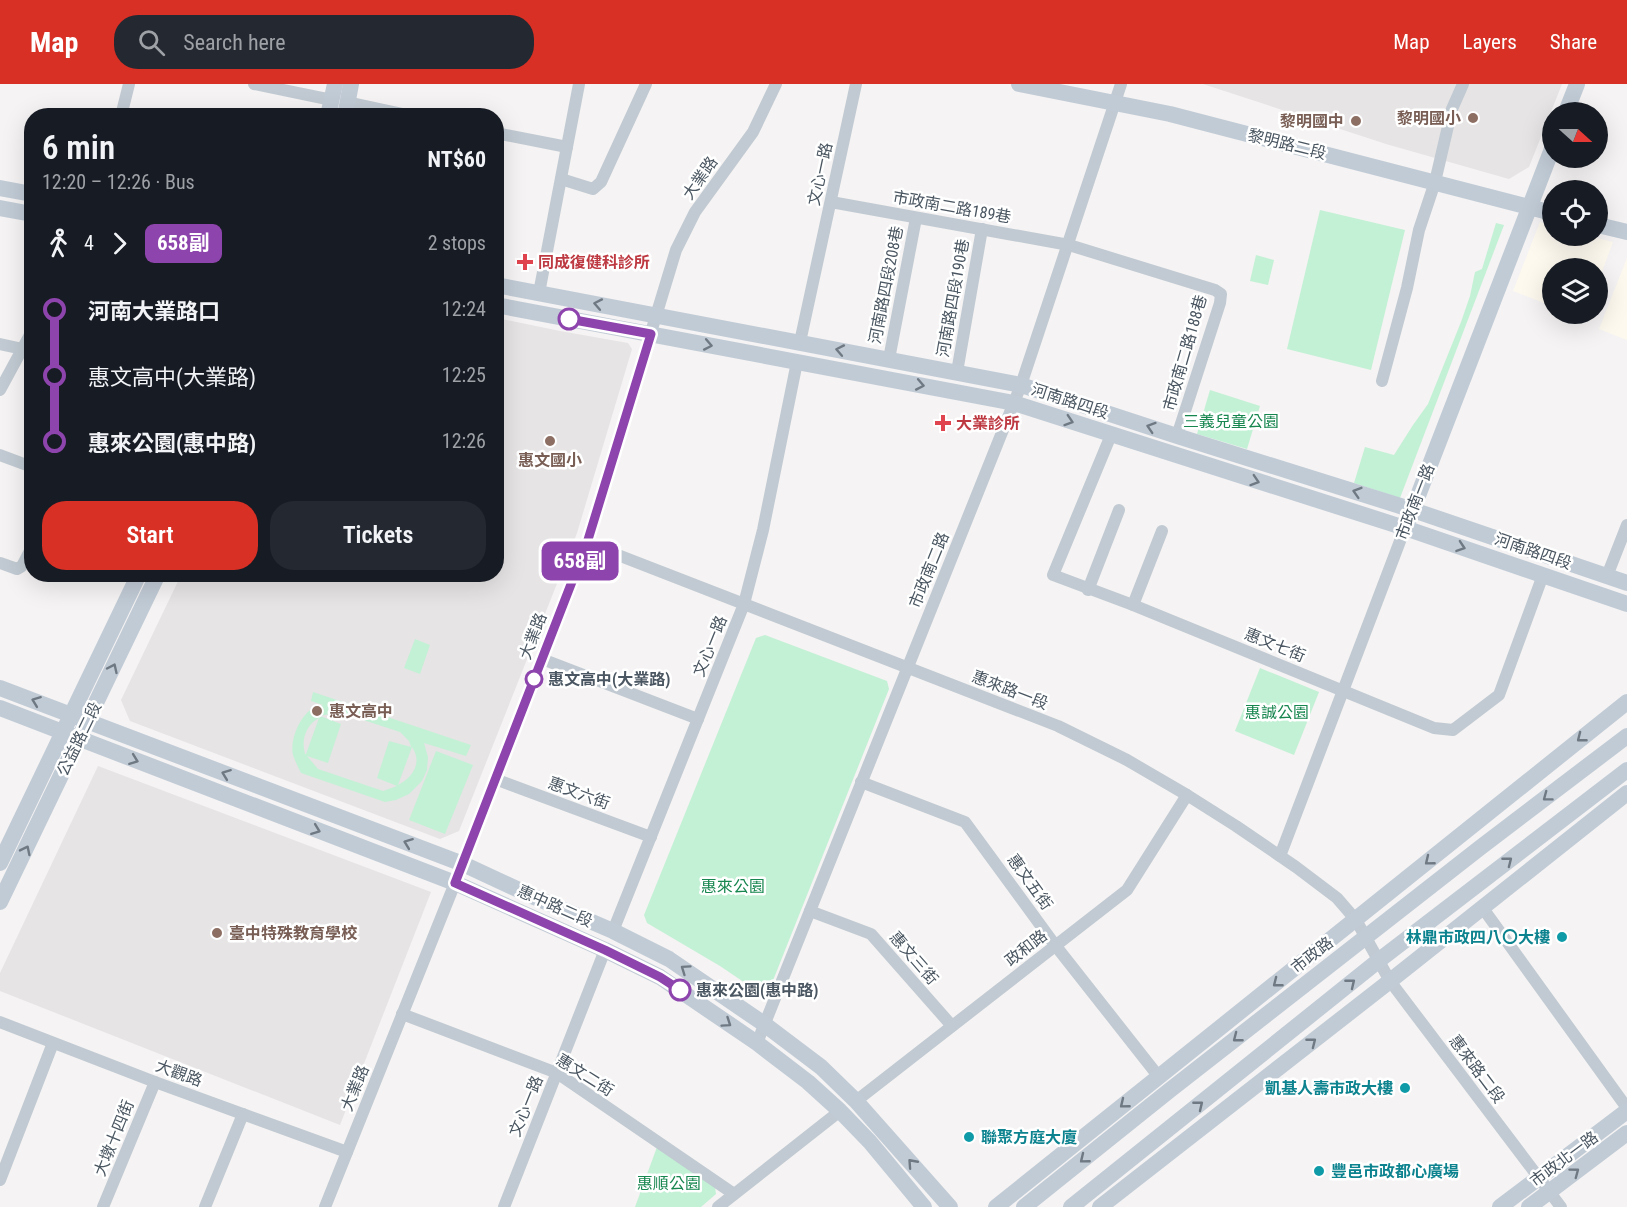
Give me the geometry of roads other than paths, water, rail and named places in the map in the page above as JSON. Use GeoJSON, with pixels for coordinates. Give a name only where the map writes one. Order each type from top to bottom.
{"type":"FeatureCollection","features":[{"type":"Feature","properties":{"kind":"street"},"geometry":{"type":"LineString","coordinates":[[123,108],[129,84]]}},
{"type":"Feature","properties":{"kind":"street"},"geometry":{"type":"LineString","coordinates":[[254,84],[366,108]]}},
{"type":"Feature","properties":{"kind":"street"},"geometry":{"type":"LineString","coordinates":[[338,103],[351,84]]}},
{"type":"Feature","properties":{"kind":"street"},"geometry":{"type":"LineString","coordinates":[[539,293],[579,84]]}},
{"type":"Feature","properties":{"kind":"street"},"geometry":{"type":"LineString","coordinates":[[574,109],[587,84]]}},
{"type":"Feature","properties":{"kind":"street"},"geometry":{"type":"LineString","coordinates":[[561,179],[593,189],[601,182],[646,84]]}},
{"type":"Feature","properties":{"kind":"street","name":"大業路"},"geometry":{"type":"LineString","coordinates":[[325,1207],[463,864],[587,543],[676,250],[695,212],[753,132],[776,84]]}},
{"type":"Feature","properties":{"kind":"street","name":"文心一路"},"geometry":{"type":"LineString","coordinates":[[800,342],[856,84]]}},
{"type":"Feature","properties":{"kind":"street","name":"黎明路二段"},"geometry":{"type":"LineString","coordinates":[[1019,84],[1170,114],[1542,210]]}},
{"type":"Feature","properties":{"kind":"street","name":"市政南二路"},"geometry":{"type":"LineString","coordinates":[[757,1043],[1021,385],[1121,84]]}},
{"type":"Feature","properties":{"kind":"street"},"geometry":{"type":"LineString","coordinates":[[1382,381],[1407,288],[1419,230],[1435,182],[1452,110],[1463,84]]}},
{"type":"Feature","properties":{"kind":"street"},"geometry":{"type":"LineString","coordinates":[[1570,102],[1577,84]]}},
{"type":"Feature","properties":{"kind":"street"},"geometry":{"type":"LineString","coordinates":[[504,135],[567,147]]}},
{"type":"Feature","properties":{"kind":"street","name":"市政南一路"},"geometry":{"type":"LineString","coordinates":[[1280,856],[1545,168]]}},
{"type":"Feature","properties":{"kind":"street"},"geometry":{"type":"LineString","coordinates":[[0,188],[24,192]]}},
{"type":"Feature","properties":{"kind":"street","name":"市政南二路189巷"},"geometry":{"type":"LineString","coordinates":[[831,202],[1069,244]]}},
{"type":"Feature","properties":{"kind":"street"},"geometry":{"type":"LineString","coordinates":[[0,208],[24,212]]}},
{"type":"Feature","properties":{"kind":"street","name":"河南路四段208巷"},"geometry":{"type":"LineString","coordinates":[[889,359],[916,218]]}},
{"type":"Feature","properties":{"kind":"street"},"geometry":{"type":"LineString","coordinates":[[1608,227],[1627,232]]}},
{"type":"Feature","properties":{"kind":"street","name":"河南路四段190巷"},"geometry":{"type":"LineString","coordinates":[[957,372],[982,229]]}},
{"type":"Feature","properties":{"kind":"street","name":"市政南二路188巷"},"geometry":{"type":"LineString","coordinates":[[1069,244],[1215,290],[1221,294],[1177,436]]}},
{"type":"Feature","properties":{"kind":"street","name":"河南路四段"},"geometry":{"type":"LineString","coordinates":[[504,286],[1021,385],[1413,510],[1627,583]]}},
{"type":"Feature","properties":{"kind":"street","name":"河南路四段"},"geometry":{"type":"LineString","coordinates":[[504,306],[1014,403],[1405,528],[1627,604]]}},
{"type":"Feature","properties":{"kind":"street"},"geometry":{"type":"LineString","coordinates":[[0,344],[24,349]]}},
{"type":"Feature","properties":{"kind":"street"},"geometry":{"type":"LineString","coordinates":[[0,390],[24,354]]}},
{"type":"Feature","properties":{"kind":"street","name":"文心一路"},"geometry":{"type":"LineString","coordinates":[[613,931],[744,604],[797,362]]}},
{"type":"Feature","properties":{"kind":"street","name":"惠文七街"},"geometry":{"type":"LineString","coordinates":[[1111,435],[1053,575],[1133,605],[1434,728],[1453,730],[1499,695],[1543,575]]}},
{"type":"Feature","properties":{"kind":"street"},"geometry":{"type":"LineString","coordinates":[[0,456],[24,464]]}},
{"type":"Feature","properties":{"kind":"street"},"geometry":{"type":"LineString","coordinates":[[1089,589],[1119,510]]}},
{"type":"Feature","properties":{"kind":"street"},"geometry":{"type":"LineString","coordinates":[[1607,576],[1627,525]]}},
{"type":"Feature","properties":{"kind":"street"},"geometry":{"type":"LineString","coordinates":[[1133,605],[1162,531]]}},
{"type":"Feature","properties":{"kind":"street","name":"惠來路一段"},"geometry":{"type":"LineString","coordinates":[[587,543],[1058,726],[1126,760],[1236,826],[1337,898],[1356,920],[1372,949]]}},
{"type":"Feature","properties":{"kind":"street"},"geometry":{"type":"LineString","coordinates":[[0,563],[17,569],[24,562]]}},
{"type":"Feature","properties":{"kind":"street","name":"公益路二段"},"geometry":{"type":"LineString","coordinates":[[0,863],[135,582]]}},
{"type":"Feature","properties":{"kind":"street","name":"公益路二段"},"geometry":{"type":"LineString","coordinates":[[0,902],[154,582]]}},
{"type":"Feature","properties":{"kind":"street"},"geometry":{"type":"LineString","coordinates":[[542,659],[698,719]]}},
{"type":"Feature","properties":{"kind":"street","name":"惠中路二段"},"geometry":{"type":"LineString","coordinates":[[0,688],[463,864],[613,931],[669,959],[764,1024],[821,1067],[856,1101],[950,1207]]}},
{"type":"Feature","properties":{"kind":"street","name":"市政路"},"geometry":{"type":"LineString","coordinates":[[996,1207],[1627,702]]}},
{"type":"Feature","properties":{"kind":"street","name":"惠中路二段"},"geometry":{"type":"LineString","coordinates":[[0,708],[455,883],[660,977],[757,1043],[808,1082],[870,1143],[924,1207]]}},
{"type":"Feature","properties":{"kind":"street","name":"市政路"},"geometry":{"type":"LineString","coordinates":[[1071,1207],[1372,949],[1481,847],[1627,736]]}},
{"type":"Feature","properties":{"kind":"street","name":"市政路"},"geometry":{"type":"LineString","coordinates":[[1024,1207],[1170,1090],[1627,770]]}},
{"type":"Feature","properties":{"kind":"street","name":"惠文六街"},"geometry":{"type":"LineString","coordinates":[[495,779],[651,837]]}},
{"type":"Feature","properties":{"kind":"street","name":"惠文五街"},"geometry":{"type":"LineString","coordinates":[[861,782],[965,822],[1055,945],[1159,1077]]}},
{"type":"Feature","properties":{"kind":"street"},"geometry":{"type":"LineString","coordinates":[[1100,1207],[1627,793]]}},
{"type":"Feature","properties":{"kind":"street","name":"政和路"},"geometry":{"type":"LineString","coordinates":[[856,1101],[1127,890],[1186,795]]}},
{"type":"Feature","properties":{"kind":"street"},"geometry":{"type":"LineString","coordinates":[[1482,907],[1627,1109]]}},
{"type":"Feature","properties":{"kind":"street","name":"惠文三街"},"geometry":{"type":"LineString","coordinates":[[810,911],[871,934],[952,1026]]}},
{"type":"Feature","properties":{"kind":"street","name":"惠來路二段"},"geometry":{"type":"LineString","coordinates":[[1372,949],[1390,981],[1561,1207]]}},
{"type":"Feature","properties":{"kind":"street","name":"文心一路"},"geometry":{"type":"LineString","coordinates":[[504,1207],[605,950]]}},
{"type":"Feature","properties":{"kind":"street","name":"惠文二街"},"geometry":{"type":"LineString","coordinates":[[402,1014],[557,1073],[734,1194]]}},
{"type":"Feature","properties":{"kind":"street","name":"大觀路"},"geometry":{"type":"LineString","coordinates":[[0,1022],[155,1082],[347,1152]]}},
{"type":"Feature","properties":{"kind":"street"},"geometry":{"type":"LineString","coordinates":[[0,1180],[53,1043]]}},
{"type":"Feature","properties":{"kind":"street","name":"大墩十四街"},"geometry":{"type":"LineString","coordinates":[[103,1207],[155,1082]]}},
{"type":"Feature","properties":{"kind":"street","name":"市政北一路"},"geometry":{"type":"LineString","coordinates":[[1500,1207],[1627,1109]]}},
{"type":"Feature","properties":{"kind":"street"},"geometry":{"type":"LineString","coordinates":[[718,1207],[840,1111]]}},
{"type":"Feature","properties":{"kind":"street"},"geometry":{"type":"LineString","coordinates":[[205,1207],[243,1114]]}},
{"type":"Feature","properties":{"kind":"street","name":"市政北一路"},"geometry":{"type":"LineString","coordinates":[[1529,1207],[1627,1132]]}},
{"type":"Feature","properties":{"kind":"place","name":"黎明國小"},"geometry":{"type":"Point","coordinates":[1473,118]}},
{"type":"Feature","properties":{"kind":"place","name":"黎明國中"},"geometry":{"type":"Point","coordinates":[1356,121]}},
{"type":"Feature","properties":{"kind":"place","name":"同成復健科診所"},"geometry":{"type":"Point","coordinates":[525,262]}},
{"type":"Feature","properties":{"kind":"place","name":"大業診所"},"geometry":{"type":"Point","coordinates":[943,423]}},
{"type":"Feature","properties":{"kind":"place","name":"惠文國小"},"geometry":{"type":"Point","coordinates":[550,441]}},
{"type":"Feature","properties":{"kind":"place","name":"惠文高中(大業路)"},"geometry":{"type":"Point","coordinates":[534,679]}},
{"type":"Feature","properties":{"kind":"place","name":"惠文高中"},"geometry":{"type":"Point","coordinates":[317,711]}},
{"type":"Feature","properties":{"kind":"place","name":"臺中特殊教育學校"},"geometry":{"type":"Point","coordinates":[217,933]}},
{"type":"Feature","properties":{"kind":"place","name":"林鼎市政四八〇大樓"},"geometry":{"type":"Point","coordinates":[1562,937]}},
{"type":"Feature","properties":{"kind":"place","name":"惠來公園(惠中路)"},"geometry":{"type":"Point","coordinates":[680,990]}},
{"type":"Feature","properties":{"kind":"place","name":"凱基人壽市政大樓"},"geometry":{"type":"Point","coordinates":[1405,1088]}},
{"type":"Feature","properties":{"kind":"place","name":"聯聚方庭大廈"},"geometry":{"type":"Point","coordinates":[969,1137]}},
{"type":"Feature","properties":{"kind":"place","name":"豐邑市政都心廣場"},"geometry":{"type":"Point","coordinates":[1319,1171]}},
{"type":"Feature","properties":{"kind":"park label","name":"三義兒童公園"},"geometry":{"type":"Point","coordinates":[1231,421]}},
{"type":"Feature","properties":{"kind":"park label","name":"惠誠公園"},"geometry":{"type":"Point","coordinates":[1277,712]}},
{"type":"Feature","properties":{"kind":"park label","name":"惠來公園"},"geometry":{"type":"Point","coordinates":[733,886]}},
{"type":"Feature","properties":{"kind":"park label","name":"惠順公園"},"geometry":{"type":"Point","coordinates":[669,1183]}}]}
